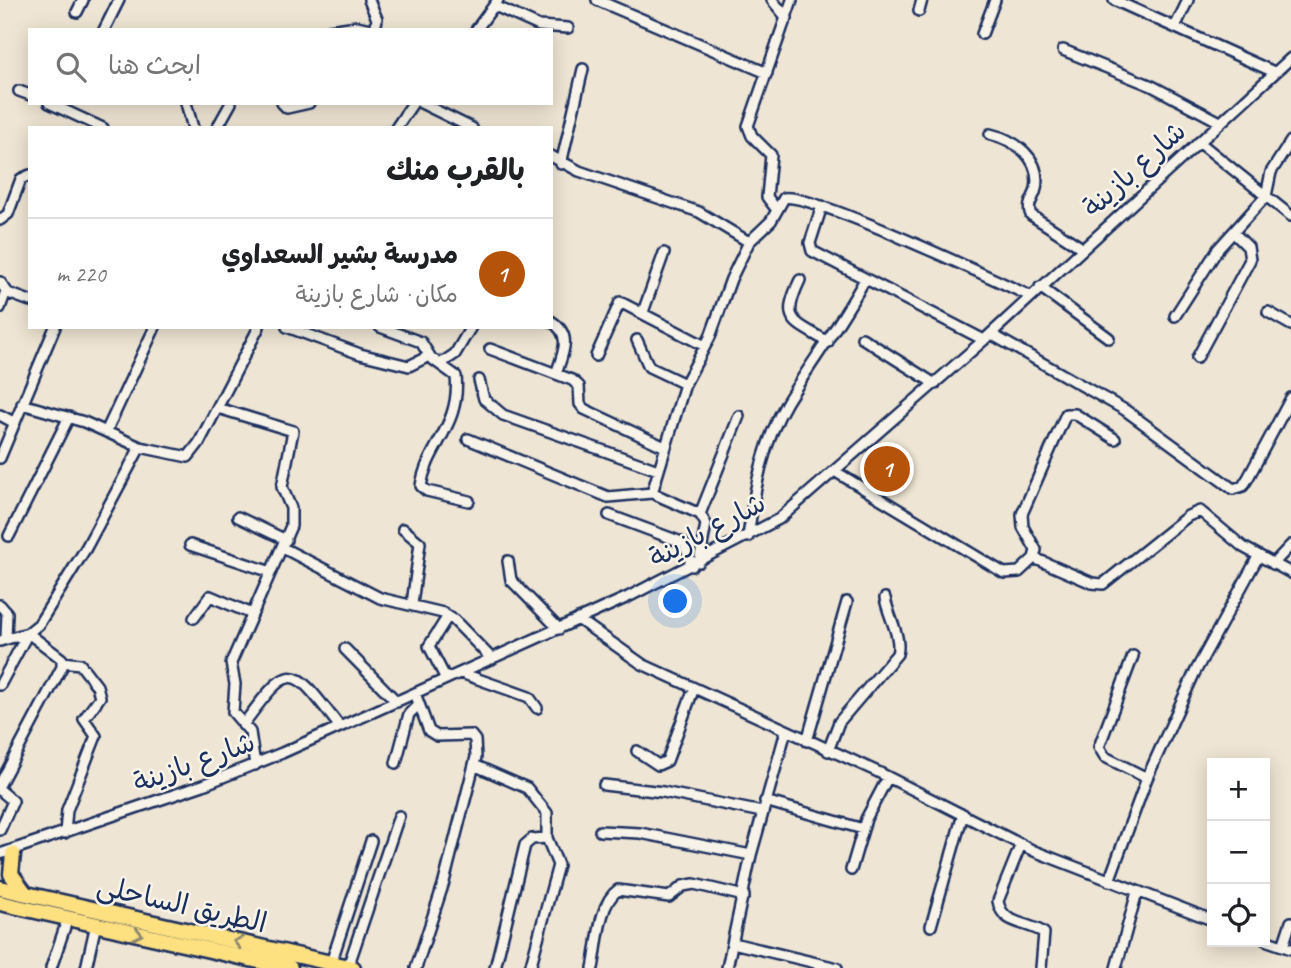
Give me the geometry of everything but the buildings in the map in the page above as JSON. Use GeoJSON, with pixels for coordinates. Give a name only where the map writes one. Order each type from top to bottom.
{"type":"FeatureCollection","features":[{"type":"Feature","properties":{"kind":"highway"},"geometry":{"type":"LineString","coordinates":[[9,855],[13,879],[26,894]]}},
{"type":"Feature","properties":{"kind":"highway","name":"الطريق الساحلى"},"geometry":{"type":"LineString","coordinates":[[0,888],[351,967]]}},
{"type":"Feature","properties":{"kind":"highway","name":"الطريق الساحلى"},"geometry":{"type":"LineString","coordinates":[[0,903],[271,966],[290,968]]}},
{"type":"Feature","properties":{"kind":"street"},"geometry":{"type":"LineString","coordinates":[[77,12],[83,0]]}},
{"type":"Feature","properties":{"kind":"street"},"geometry":{"type":"LineString","coordinates":[[105,28],[119,0]]}},
{"type":"Feature","properties":{"kind":"street"},"geometry":{"type":"LineString","coordinates":[[369,0],[377,19],[375,28]]}},
{"type":"Feature","properties":{"kind":"street"},"geometry":{"type":"LineString","coordinates":[[597,0],[614,3],[767,73]]}},
{"type":"Feature","properties":{"kind":"street"},"geometry":{"type":"LineString","coordinates":[[772,0],[787,18]]}},
{"type":"Feature","properties":{"kind":"street"},"geometry":{"type":"LineString","coordinates":[[777,210],[767,197],[771,155],[752,136],[748,126],[792,0]]}},
{"type":"Feature","properties":{"kind":"street"},"geometry":{"type":"LineString","coordinates":[[919,11],[922,0]]}},
{"type":"Feature","properties":{"kind":"street"},"geometry":{"type":"LineString","coordinates":[[982,34],[995,0]]}},
{"type":"Feature","properties":{"kind":"street"},"geometry":{"type":"LineString","coordinates":[[1114,0],[1274,72]]}},
{"type":"Feature","properties":{"kind":"street"},"geometry":{"type":"LineString","coordinates":[[1175,27],[1188,0]]}},
{"type":"Feature","properties":{"kind":"street"},"geometry":{"type":"LineString","coordinates":[[477,28],[496,3],[539,26],[568,28]]}},
{"type":"Feature","properties":{"kind":"street"},"geometry":{"type":"LineString","coordinates":[[343,28],[366,28]]}},
{"type":"Feature","properties":{"kind":"street"},"geometry":{"type":"LineString","coordinates":[[1063,50],[1152,86],[1220,122]]}},
{"type":"Feature","properties":{"kind":"street","name":"شارع بازينة"},"geometry":{"type":"LineString","coordinates":[[9,855],[255,765],[559,629],[748,537],[796,507],[836,472],[988,337],[1291,58]]}},
{"type":"Feature","properties":{"kind":"street"},"geometry":{"type":"LineString","coordinates":[[561,164],[583,69]]}},
{"type":"Feature","properties":{"kind":"street"},"geometry":{"type":"LineString","coordinates":[[19,91],[28,94]]}},
{"type":"Feature","properties":{"kind":"street"},"geometry":{"type":"LineString","coordinates":[[52,105],[99,126]]}},
{"type":"Feature","properties":{"kind":"street"},"geometry":{"type":"LineString","coordinates":[[187,105],[192,126]]}},
{"type":"Feature","properties":{"kind":"street"},"geometry":{"type":"LineString","coordinates":[[218,126],[230,105]]}},
{"type":"Feature","properties":{"kind":"street"},"geometry":{"type":"LineString","coordinates":[[284,105],[287,108],[300,105]]}},
{"type":"Feature","properties":{"kind":"street"},"geometry":{"type":"LineString","coordinates":[[397,126],[412,105]]}},
{"type":"Feature","properties":{"kind":"street"},"geometry":{"type":"LineString","coordinates":[[425,105],[468,126]]}},
{"type":"Feature","properties":{"kind":"street"},"geometry":{"type":"LineString","coordinates":[[990,134],[1018,144],[1031,161],[1036,188],[1029,204],[1031,215],[1082,248]]}},
{"type":"Feature","properties":{"kind":"street"},"geometry":{"type":"LineString","coordinates":[[1175,316],[1218,248],[1266,196],[1271,172],[1291,141]]}},
{"type":"Feature","properties":{"kind":"street"},"geometry":{"type":"LineString","coordinates":[[1199,142],[1291,216]]}},
{"type":"Feature","properties":{"kind":"street"},"geometry":{"type":"LineString","coordinates":[[553,158],[561,164],[699,212],[750,242]]}},
{"type":"Feature","properties":{"kind":"street"},"geometry":{"type":"LineString","coordinates":[[0,220],[8,214],[21,179],[28,176]]}},
{"type":"Feature","properties":{"kind":"street"},"geometry":{"type":"LineString","coordinates":[[652,494],[685,384],[705,346],[731,279],[750,242],[771,221],[785,198],[822,206],[937,253],[1030,296]]}},
{"type":"Feature","properties":{"kind":"street"},"geometry":{"type":"LineString","coordinates":[[822,206],[810,243],[811,251],[988,337],[1125,411],[1233,489],[1242,486],[1248,478],[1291,398]]}},
{"type":"Feature","properties":{"kind":"street"},"geometry":{"type":"LineString","coordinates":[[1197,358],[1250,260],[1248,247],[1234,233]]}},
{"type":"Feature","properties":{"kind":"street"},"geometry":{"type":"LineString","coordinates":[[643,312],[664,253]]}},
{"type":"Feature","properties":{"kind":"street"},"geometry":{"type":"LineString","coordinates":[[748,537],[756,484],[786,404],[828,342],[865,279]]}},
{"type":"Feature","properties":{"kind":"street"},"geometry":{"type":"LineString","coordinates":[[800,280],[790,300],[790,314],[796,323],[828,342]]}},
{"type":"Feature","properties":{"kind":"street"},"geometry":{"type":"LineString","coordinates":[[0,282],[6,290],[28,299]]}},
{"type":"Feature","properties":{"kind":"street"},"geometry":{"type":"LineString","coordinates":[[1040,287],[1109,338]]}},
{"type":"Feature","properties":{"kind":"street"},"geometry":{"type":"LineString","coordinates":[[0,308],[6,290]]}},
{"type":"Feature","properties":{"kind":"street"},"geometry":{"type":"LineString","coordinates":[[596,356],[617,303],[622,302],[705,346]]}},
{"type":"Feature","properties":{"kind":"street"},"geometry":{"type":"LineString","coordinates":[[1268,312],[1291,325]]}},
{"type":"Feature","properties":{"kind":"street"},"geometry":{"type":"LineString","coordinates":[[553,323],[562,330],[566,338],[556,374]]}},
{"type":"Feature","properties":{"kind":"street"},"geometry":{"type":"LineString","coordinates":[[0,458],[54,329]]}},
{"type":"Feature","properties":{"kind":"street"},"geometry":{"type":"LineString","coordinates":[[106,432],[154,329]]}},
{"type":"Feature","properties":{"kind":"street"},"geometry":{"type":"LineString","coordinates":[[22,404],[69,417],[140,447],[188,457],[218,408],[258,329]]}},
{"type":"Feature","properties":{"kind":"street"},"geometry":{"type":"LineString","coordinates":[[292,329],[360,354],[409,366],[429,356]]}},
{"type":"Feature","properties":{"kind":"street"},"geometry":{"type":"LineString","coordinates":[[385,329],[421,342],[429,356],[456,376],[453,412],[421,486],[427,492],[469,501]]}},
{"type":"Feature","properties":{"kind":"street"},"geometry":{"type":"LineString","coordinates":[[440,364],[455,354],[470,329]]}},
{"type":"Feature","properties":{"kind":"street"},"geometry":{"type":"LineString","coordinates":[[862,338],[935,384]]}},
{"type":"Feature","properties":{"kind":"street"},"geometry":{"type":"LineString","coordinates":[[637,340],[649,367],[685,384]]}},
{"type":"Feature","properties":{"kind":"street"},"geometry":{"type":"LineString","coordinates":[[490,349],[577,383],[580,404],[584,409],[665,447]]}},
{"type":"Feature","properties":{"kind":"street"},"geometry":{"type":"LineString","coordinates":[[479,380],[483,397],[503,415],[658,470]]}},
{"type":"Feature","properties":{"kind":"street"},"geometry":{"type":"LineString","coordinates":[[218,408],[293,431],[282,487],[292,513],[284,544],[232,663],[235,684],[233,712],[250,732],[255,765]]}},
{"type":"Feature","properties":{"kind":"street"},"geometry":{"type":"LineString","coordinates":[[836,472],[1004,573],[1019,572],[1034,558],[1036,550],[1023,527],[1022,514],[1066,414],[1075,414],[1115,439]]}},
{"type":"Feature","properties":{"kind":"street"},"geometry":{"type":"LineString","coordinates":[[0,415],[15,423]]}},
{"type":"Feature","properties":{"kind":"street"},"geometry":{"type":"LineString","coordinates":[[700,513],[739,416]]}},
{"type":"Feature","properties":{"kind":"street"},"geometry":{"type":"LineString","coordinates":[[9,536],[69,417]]}},
{"type":"Feature","properties":{"kind":"street"},"geometry":{"type":"LineString","coordinates":[[468,439],[608,497],[652,494],[700,513],[706,524],[696,564]]}},
{"type":"Feature","properties":{"kind":"street"},"geometry":{"type":"LineString","coordinates":[[0,685],[28,633],[39,624],[86,548],[140,447]]}},
{"type":"Feature","properties":{"kind":"street"},"geometry":{"type":"LineString","coordinates":[[1034,558],[1092,583],[1103,584],[1188,516],[1200,511],[1258,557],[1291,573]]}},
{"type":"Feature","properties":{"kind":"street"},"geometry":{"type":"LineString","coordinates":[[609,515],[684,544],[696,564]]}},
{"type":"Feature","properties":{"kind":"street"},"geometry":{"type":"LineString","coordinates":[[238,517],[380,598],[396,604],[412,604],[448,616],[492,659]]}},
{"type":"Feature","properties":{"kind":"street"},"geometry":{"type":"LineString","coordinates":[[403,529],[420,543],[412,604]]}},
{"type":"Feature","properties":{"kind":"street"},"geometry":{"type":"LineString","coordinates":[[191,545],[271,572]]}},
{"type":"Feature","properties":{"kind":"street"},"geometry":{"type":"LineString","coordinates":[[1273,564],[1291,545]]}},
{"type":"Feature","properties":{"kind":"street"},"geometry":{"type":"LineString","coordinates":[[1109,881],[1147,778],[1194,674],[1258,557]]}},
{"type":"Feature","properties":{"kind":"street"},"geometry":{"type":"LineString","coordinates":[[508,561],[512,580],[559,629]]}},
{"type":"Feature","properties":{"kind":"street"},"geometry":{"type":"LineString","coordinates":[[194,618],[210,596],[252,614]]}},
{"type":"Feature","properties":{"kind":"street"},"geometry":{"type":"LineString","coordinates":[[828,751],[839,722],[897,653],[899,641],[889,619],[885,598]]}},
{"type":"Feature","properties":{"kind":"street"},"geometry":{"type":"LineString","coordinates":[[807,741],[848,603]]}},
{"type":"Feature","properties":{"kind":"street"},"geometry":{"type":"LineString","coordinates":[[0,605],[7,613],[3,639],[28,633]]}},
{"type":"Feature","properties":{"kind":"street"},"geometry":{"type":"LineString","coordinates":[[446,679],[429,646],[448,616]]}},
{"type":"Feature","properties":{"kind":"street"},"geometry":{"type":"LineString","coordinates":[[578,619],[626,655],[888,777],[1021,844],[1207,918]]}},
{"type":"Feature","properties":{"kind":"street"},"geometry":{"type":"LineString","coordinates":[[28,633],[62,662],[80,664],[97,686],[100,696],[84,719],[96,736],[67,810],[65,833]]}},
{"type":"Feature","properties":{"kind":"street"},"geometry":{"type":"LineString","coordinates":[[345,649],[397,702]]}},
{"type":"Feature","properties":{"kind":"street"},"geometry":{"type":"LineString","coordinates":[[1133,656],[1099,747],[1105,757],[1147,778]]}},
{"type":"Feature","properties":{"kind":"street"},"geometry":{"type":"LineString","coordinates":[[0,784],[62,662]]}},
{"type":"Feature","properties":{"kind":"street"},"geometry":{"type":"LineString","coordinates":[[461,673],[529,697],[537,708]]}},
{"type":"Feature","properties":{"kind":"street"},"geometry":{"type":"LineString","coordinates":[[243,725],[276,682],[292,676],[307,685],[340,727]]}},
{"type":"Feature","properties":{"kind":"street"},"geometry":{"type":"LineString","coordinates":[[637,751],[658,765],[667,761],[694,688]]}},
{"type":"Feature","properties":{"kind":"street"},"geometry":{"type":"LineString","coordinates":[[415,693],[431,733],[473,737],[476,744],[474,765],[444,882],[416,968]]}},
{"type":"Feature","properties":{"kind":"street"},"geometry":{"type":"LineString","coordinates":[[396,763],[409,714],[419,704]]}},
{"type":"Feature","properties":{"kind":"street"},"geometry":{"type":"LineString","coordinates":[[727,968],[751,855],[786,731]]}},
{"type":"Feature","properties":{"kind":"street"},"geometry":{"type":"LineString","coordinates":[[474,765],[510,779],[533,793],[547,813],[547,838],[558,865],[530,968]]}},
{"type":"Feature","properties":{"kind":"street"},"geometry":{"type":"LineString","coordinates":[[850,870],[863,829],[888,777]]}},
{"type":"Feature","properties":{"kind":"street"},"geometry":{"type":"LineString","coordinates":[[604,785],[663,792],[762,811]]}},
{"type":"Feature","properties":{"kind":"street"},"geometry":{"type":"LineString","coordinates":[[0,790],[13,801],[0,830]]}},
{"type":"Feature","properties":{"kind":"street"},"geometry":{"type":"LineString","coordinates":[[765,801],[863,829]]}},
{"type":"Feature","properties":{"kind":"street"},"geometry":{"type":"LineString","coordinates":[[931,926],[963,814]]}},
{"type":"Feature","properties":{"kind":"street"},"geometry":{"type":"LineString","coordinates":[[351,967],[399,816]]}},
{"type":"Feature","properties":{"kind":"street"},"geometry":{"type":"LineString","coordinates":[[600,831],[640,833],[751,855]]}},
{"type":"Feature","properties":{"kind":"street"},"geometry":{"type":"LineString","coordinates":[[495,968],[525,845],[532,839],[547,838]]}},
{"type":"Feature","properties":{"kind":"street"},"geometry":{"type":"LineString","coordinates":[[331,963],[371,841]]}},
{"type":"Feature","properties":{"kind":"street"},"geometry":{"type":"LineString","coordinates":[[1021,844],[998,901],[999,908],[1007,918],[1044,933],[1041,968]]}},
{"type":"Feature","properties":{"kind":"street"},"geometry":{"type":"LineString","coordinates":[[593,968],[604,914],[612,896],[618,890],[669,897],[683,886],[694,884],[744,896]]}},
{"type":"Feature","properties":{"kind":"street"},"geometry":{"type":"LineString","coordinates":[[1116,968],[1137,892]]}},
{"type":"Feature","properties":{"kind":"street"},"geometry":{"type":"LineString","coordinates":[[51,968],[68,918]]}},
{"type":"Feature","properties":{"kind":"street"},"geometry":{"type":"LineString","coordinates":[[1270,942],[1287,948],[1291,922]]}},
{"type":"Feature","properties":{"kind":"street"},"geometry":{"type":"LineString","coordinates":[[86,968],[96,924]]}},
{"type":"Feature","properties":{"kind":"street"},"geometry":{"type":"LineString","coordinates":[[733,943],[836,968]]}},
{"type":"Feature","properties":{"kind":"place","name":"مدرسة بشير السعداوي"},"geometry":{"type":"Point","coordinates":[887,469]}}]}
